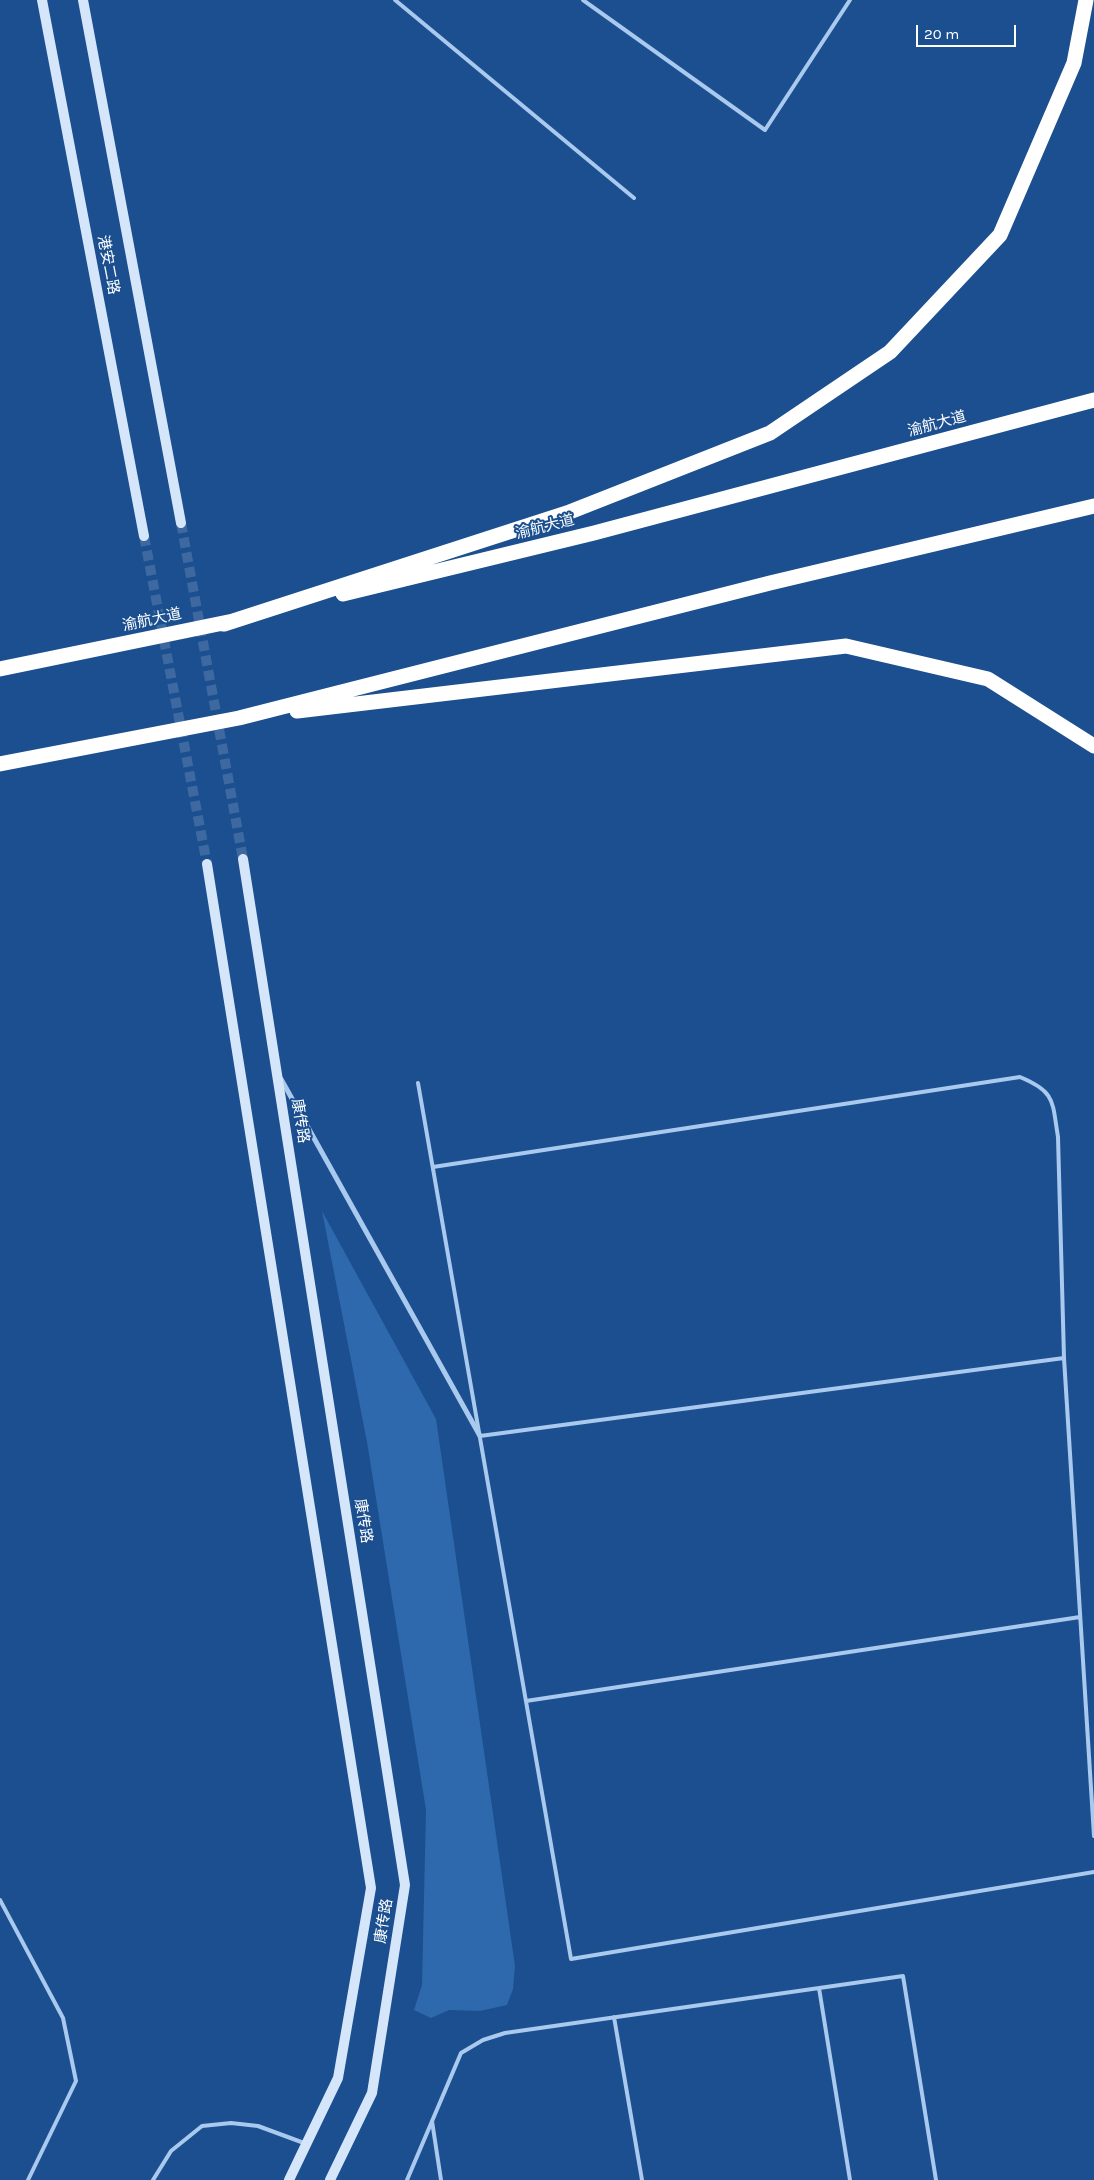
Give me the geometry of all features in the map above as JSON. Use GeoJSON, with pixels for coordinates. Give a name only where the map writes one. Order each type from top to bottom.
{"type":"FeatureCollection","features":[{"type":"Feature","properties":{"kind":"highway"},"geometry":{"type":"LineString","coordinates":[[224,624],[567,512],[770,434],[890,352],[1000,235],[1074,63],[1086,0]]}},
{"type":"Feature","properties":{"kind":"highway","name":"渝航大道"},"geometry":{"type":"LineString","coordinates":[[0,669],[224,624],[594,533],[1094,400]]}},
{"type":"Feature","properties":{"kind":"highway"},"geometry":{"type":"LineString","coordinates":[[0,764],[239,718],[770,583],[1094,506]]}},
{"type":"Feature","properties":{"kind":"highway"},"geometry":{"type":"LineString","coordinates":[[239,718],[846,646],[988,679],[1094,746]]}},
{"type":"Feature","properties":{"kind":"main road","name":"港安二路"},"geometry":{"type":"LineString","coordinates":[[42,0],[144,536]]}},
{"type":"Feature","properties":{"kind":"main road","name":"港安二路"},"geometry":{"type":"LineString","coordinates":[[83,0],[180,524]]}},
{"type":"Feature","properties":{"kind":"main road","name":"康传路"},"geometry":{"type":"LineString","coordinates":[[243,859],[405,1885],[372,2093],[330,2180]]}},
{"type":"Feature","properties":{"kind":"main road","name":"康传路"},"geometry":{"type":"LineString","coordinates":[[207,864],[372,1888],[338,2078],[289,2180]]}},
{"type":"Feature","properties":{"kind":"street"},"geometry":{"type":"LineString","coordinates":[[277,1072],[480,1436]]}},
{"type":"Feature","properties":{"kind":"lane"},"geometry":{"type":"LineString","coordinates":[[394,0],[634,198]]}},
{"type":"Feature","properties":{"kind":"lane"},"geometry":{"type":"LineString","coordinates":[[583,0],[765,130],[850,0]]}},
{"type":"Feature","properties":{"kind":"lane"},"geometry":{"type":"LineString","coordinates":[[433,1167],[1020,1077],[1041,1086],[1052,1101],[1057,1128],[1064,1358],[1094,1836]]}},
{"type":"Feature","properties":{"kind":"lane"},"geometry":{"type":"LineString","coordinates":[[418,1083],[571,1959],[1094,1872]]}},
{"type":"Feature","properties":{"kind":"lane"},"geometry":{"type":"LineString","coordinates":[[480,1436],[1064,1358]]}},
{"type":"Feature","properties":{"kind":"lane"},"geometry":{"type":"LineString","coordinates":[[526,1701],[1080,1617]]}},
{"type":"Feature","properties":{"kind":"lane"},"geometry":{"type":"LineString","coordinates":[[0,1900],[63,2018],[76,2081],[28,2180]]}},
{"type":"Feature","properties":{"kind":"lane"},"geometry":{"type":"LineString","coordinates":[[407,2180],[461,2053],[483,2040],[505,2034],[614,2017],[903,1976],[936,2180]]}},
{"type":"Feature","properties":{"kind":"lane"},"geometry":{"type":"LineString","coordinates":[[819,1988],[850,2180]]}},
{"type":"Feature","properties":{"kind":"lane"},"geometry":{"type":"LineString","coordinates":[[614,2017],[642,2180]]}},
{"type":"Feature","properties":{"kind":"lane"},"geometry":{"type":"LineString","coordinates":[[432,2119],[441,2180]]}},
{"type":"Feature","properties":{"kind":"lane"},"geometry":{"type":"LineString","coordinates":[[153,2180],[171,2151],[202,2126],[230,2123],[258,2126],[306,2144]]}},
{"type":"Feature","properties":{"kind":"shaded area"},"geometry":{"type":"Polygon","coordinates":[[[322,1211],[436,1419],[515,1966],[513,1989],[507,2005],[480,2011],[449,2010],[431,2018],[414,2010],[422,1985],[426,1810],[367,1442],[322,1211]]]}},
{"type":"Feature","properties":{"kind":"tunnel"},"geometry":{"type":"LineString","coordinates":[[181,523],[243,859]]}},
{"type":"Feature","properties":{"kind":"tunnel"},"geometry":{"type":"LineString","coordinates":[[144,536],[207,864]]}}]}
